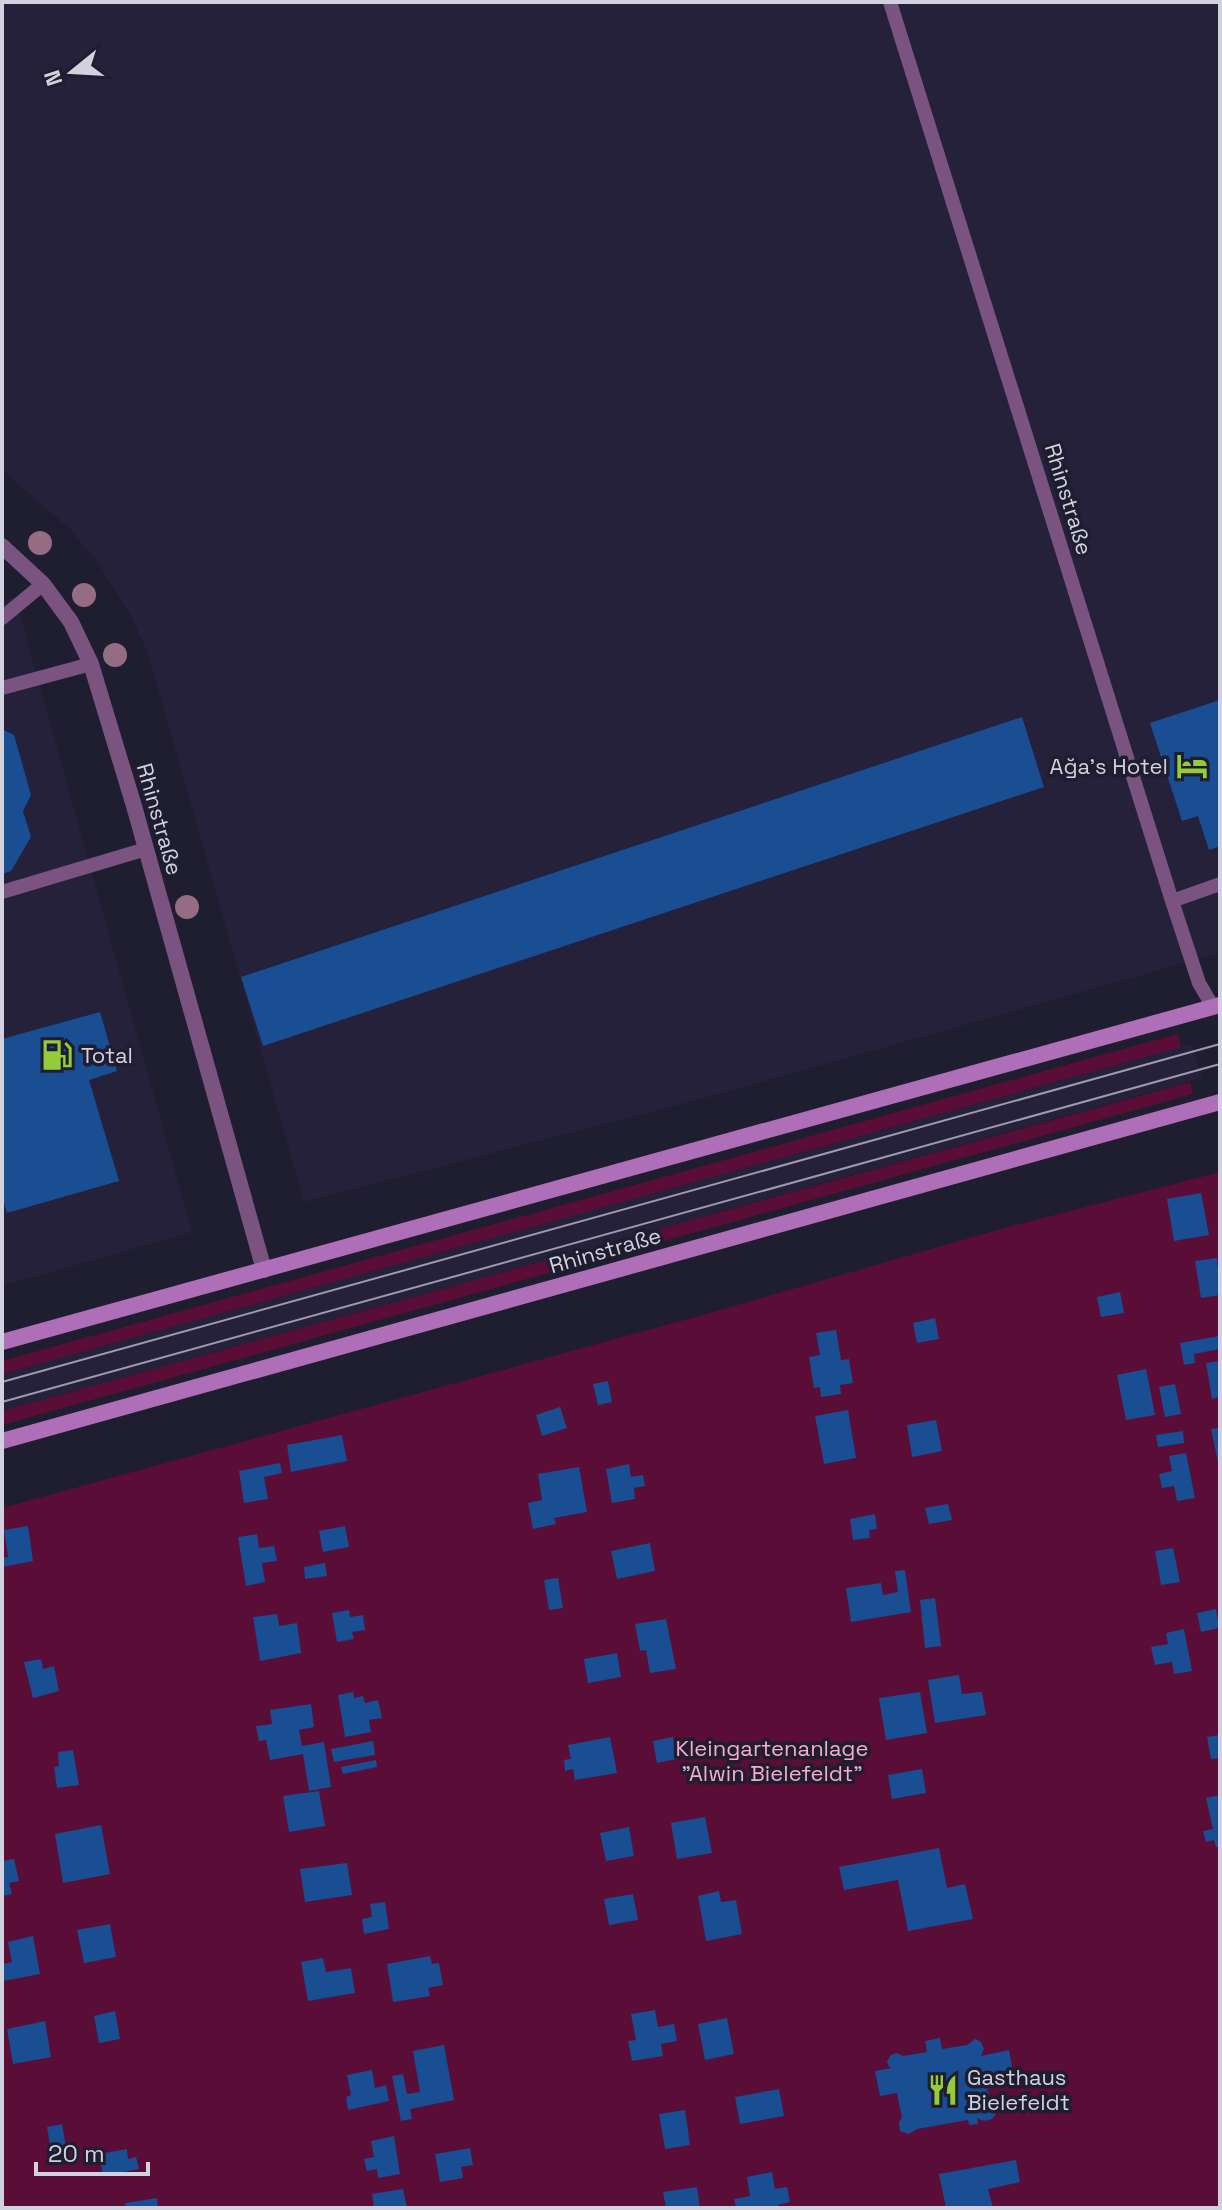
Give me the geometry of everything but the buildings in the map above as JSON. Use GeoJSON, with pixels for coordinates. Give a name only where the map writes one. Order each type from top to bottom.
{"type":"FeatureCollection","features":[{"type":"Feature","properties":{"kind":"main road","name":"Rhinstraße"},"geometry":{"type":"LineString","coordinates":[[2,1342],[1218,1010]]}},
{"type":"Feature","properties":{"kind":"main road","name":"Rhinstraße"},"geometry":{"type":"LineString","coordinates":[[2,1441],[1220,1102]]}},
{"type":"Feature","properties":{"kind":"street","name":"Rhinstraße"},"geometry":{"type":"LineString","coordinates":[[2,546],[43,584],[71,622],[91,664],[264,1270]]}},
{"type":"Feature","properties":{"kind":"lane","name":"Rhinstraße"},"geometry":{"type":"LineString","coordinates":[[890,2],[1172,901],[1199,983],[1218,1010]]}},
{"type":"Feature","properties":{"kind":"lane"},"geometry":{"type":"LineString","coordinates":[[2,618],[43,584]]}},
{"type":"Feature","properties":{"kind":"lane"},"geometry":{"type":"LineString","coordinates":[[2,688],[91,664]]}},
{"type":"Feature","properties":{"kind":"lane"},"geometry":{"type":"LineString","coordinates":[[2,892],[146,849]]}},
{"type":"Feature","properties":{"kind":"lane"},"geometry":{"type":"LineString","coordinates":[[1172,901],[1220,884]]}},
{"type":"Feature","properties":{"kind":"shaded area"},"geometry":{"type":"Polygon","coordinates":[[[2,2],[1220,2],[1220,953],[712,1096],[304,1202],[148,653],[131,616],[94,557],[69,528],[2,470],[2,2]]]}},
{"type":"Feature","properties":{"kind":"shaded area"},"geometry":{"type":"Polygon","coordinates":[[[15,597],[192,1232],[2,1286],[2,601],[15,597]]]}},
{"type":"Feature","properties":{"kind":"shaded area"},"geometry":{"type":"Polygon","coordinates":[[[1192,1044],[1202,1078],[2,1411],[2,1374],[1192,1044]]]}},
{"type":"Feature","properties":{"kind":"green space"},"geometry":{"type":"Polygon","coordinates":[[[1177,1034],[1181,1047],[2,1374],[2,1361],[1177,1034]]]}},
{"type":"Feature","properties":{"kind":"green space"},"geometry":{"type":"Polygon","coordinates":[[[1190,1082],[1193,1094],[2,1425],[2,1411],[1190,1082]]]}},
{"type":"Feature","properties":{"kind":"green space","name":"Kleingartenanlage \"Alwin Bielefeldt\""},"geometry":{"type":"Polygon","coordinates":[[[1220,1172],[1220,2208],[2,2208],[2,1508],[706,1314],[997,1230],[1220,1172]]]}},
{"type":"Feature","properties":{"kind":"tram line"},"geometry":{"type":"LineString","coordinates":[[2,1382],[1220,1044]]}},
{"type":"Feature","properties":{"kind":"tram line"},"geometry":{"type":"LineString","coordinates":[[2,1402],[1220,1064]]}},
{"type":"Feature","properties":{"kind":"place","name":"Ağa's Hotel"},"geometry":{"type":"Point","coordinates":[1192,766]}},
{"type":"Feature","properties":{"kind":"place","name":"Total"},"geometry":{"type":"Point","coordinates":[57,1055]}},
{"type":"Feature","properties":{"kind":"place","name":"Gasthaus Bielefeldt"},"geometry":{"type":"Point","coordinates":[943,2090]}}]}
